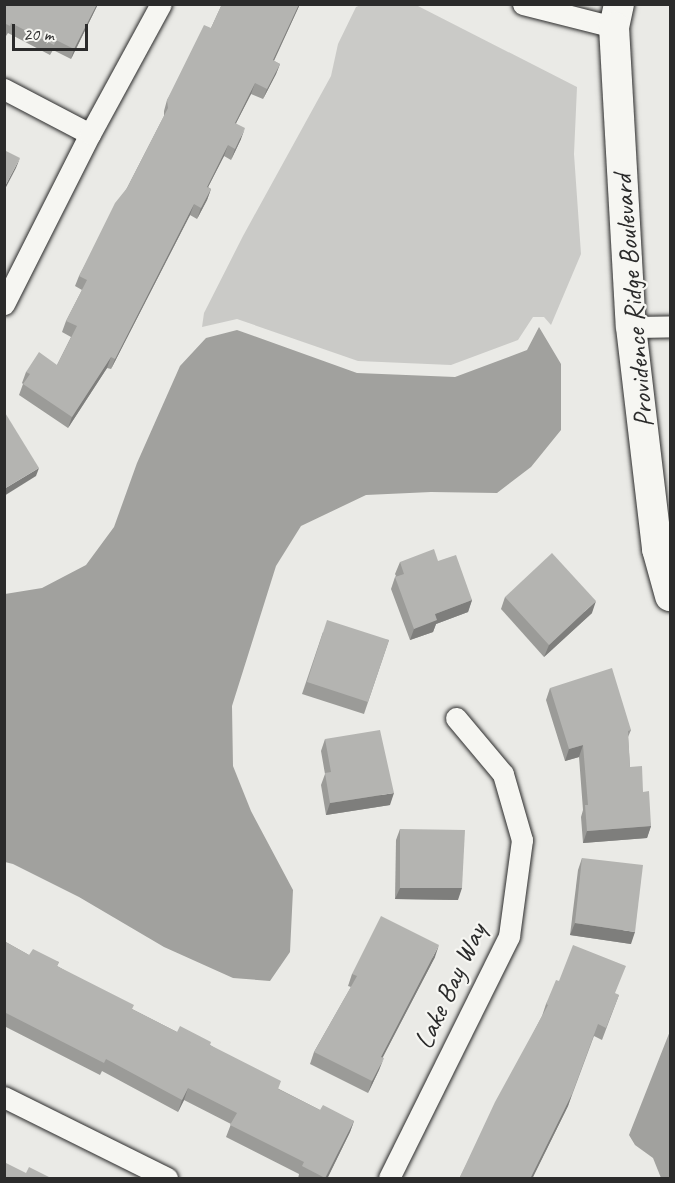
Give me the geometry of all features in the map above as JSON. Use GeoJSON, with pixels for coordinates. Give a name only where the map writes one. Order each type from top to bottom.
{"type":"FeatureCollection","features":[{"type":"Feature","properties":{"kind":"street"},"geometry":{"type":"LineString","coordinates":[[4,304],[90,134],[161,4]]}},
{"type":"Feature","properties":{"kind":"street"},"geometry":{"type":"LineString","coordinates":[[524,4],[616,16]]}},
{"type":"Feature","properties":{"kind":"street","name":"Providence Ridge Boulevard"},"geometry":{"type":"LineString","coordinates":[[616,16],[631,327],[657,549],[670,596]]}},
{"type":"Feature","properties":{"kind":"street"},"geometry":{"type":"LineString","coordinates":[[4,89],[90,134]]}},
{"type":"Feature","properties":{"kind":"street"},"geometry":{"type":"LineString","coordinates":[[631,327],[670,326]]}},
{"type":"Feature","properties":{"kind":"street","name":"Lake Bay Way"},"geometry":{"type":"LineString","coordinates":[[389,1179],[508,936],[515,894],[522,840],[503,774],[456,718]]}},
{"type":"Feature","properties":{"kind":"street"},"geometry":{"type":"LineString","coordinates":[[4,1097],[167,1179]]}},
{"type":"Feature","properties":{"kind":"shaded area"},"geometry":{"type":"Polygon","coordinates":[[[361,5],[416,5],[577,87],[574,154],[581,254],[551,325],[544,317],[533,317],[518,340],[451,365],[358,361],[237,319],[202,327],[204,313],[243,236],[331,76],[338,44],[356,7],[361,5]]]}},
{"type":"Feature","properties":{"kind":"shaded area"},"geometry":{"type":"Polygon","coordinates":[[[539,327],[561,364],[561,430],[531,467],[497,493],[431,492],[366,495],[301,526],[276,566],[232,706],[233,766],[251,811],[293,890],[290,952],[270,981],[233,978],[164,947],[79,897],[5,862],[5,594],[42,588],[86,565],[114,527],[137,463],[180,366],[206,338],[237,330],[357,373],[455,377],[527,350],[539,327]]]}},
{"type":"Feature","properties":{"kind":"shaded area"},"geometry":{"type":"Polygon","coordinates":[[[670,1031],[670,1178],[661,1178],[653,1158],[635,1145],[629,1135],[670,1031]]]}},
{"type":"Feature","properties":{"kind":"building"},"geometry":{"type":"Polygon","coordinates":[[[4,4],[97,4],[74,49],[56,40],[54,45],[11,23],[10,26],[4,23],[4,4]]]}},
{"type":"Feature","properties":{"kind":"building"},"geometry":{"type":"Polygon","coordinates":[[[222,4],[299,4],[273,60],[280,64],[267,89],[255,83],[235,123],[245,128],[235,149],[228,145],[207,187],[211,189],[201,208],[194,204],[115,359],[111,357],[72,417],[23,384],[30,374],[26,372],[39,352],[57,365],[77,326],[66,321],[87,280],[79,276],[115,203],[127,188],[168,108],[167,100],[204,25],[211,28],[222,4]]]}},
{"type":"Feature","properties":{"kind":"building"},"geometry":{"type":"Polygon","coordinates":[[[4,150],[20,158],[4,188],[4,150]]]}},
{"type":"Feature","properties":{"kind":"building"},"geometry":{"type":"Polygon","coordinates":[[[4,411],[39,468],[4,489],[4,411]]]}},
{"type":"Feature","properties":{"kind":"building"},"geometry":{"type":"Polygon","coordinates":[[[434,549],[438,561],[456,555],[472,600],[435,614],[437,620],[414,629],[395,577],[404,574],[400,562],[434,549]]]}},
{"type":"Feature","properties":{"kind":"building"},"geometry":{"type":"Polygon","coordinates":[[[552,553],[596,601],[549,645],[505,597],[552,553]]]}},
{"type":"Feature","properties":{"kind":"building"},"geometry":{"type":"Polygon","coordinates":[[[327,620],[389,640],[368,702],[307,682],[327,620]]]}},
{"type":"Feature","properties":{"kind":"building"},"geometry":{"type":"Polygon","coordinates":[[[612,668],[631,730],[628,731],[630,767],[642,766],[643,792],[649,791],[651,826],[587,831],[585,805],[588,805],[583,745],[569,749],[550,688],[612,668]]]}},
{"type":"Feature","properties":{"kind":"building"},"geometry":{"type":"Polygon","coordinates":[[[380,730],[394,793],[330,803],[325,773],[331,772],[325,739],[380,730]]]}},
{"type":"Feature","properties":{"kind":"building"},"geometry":{"type":"Polygon","coordinates":[[[400,829],[465,830],[462,888],[400,888],[400,829]]]}},
{"type":"Feature","properties":{"kind":"building"},"geometry":{"type":"Polygon","coordinates":[[[582,858],[643,865],[635,932],[575,923],[582,858]]]}},
{"type":"Feature","properties":{"kind":"building"},"geometry":{"type":"Polygon","coordinates":[[[381,916],[439,945],[381,1057],[384,1058],[372,1081],[314,1052],[357,976],[352,974],[381,916]]]}},
{"type":"Feature","properties":{"kind":"building"},"geometry":{"type":"Polygon","coordinates":[[[4,941],[29,955],[33,949],[59,962],[57,966],[134,1005],[132,1009],[177,1032],[180,1026],[211,1042],[210,1045],[281,1081],[278,1089],[320,1110],[323,1105],[354,1121],[325,1178],[302,1166],[304,1162],[230,1125],[237,1113],[188,1088],[182,1100],[106,1059],[104,1063],[4,1012],[4,941]]]}},
{"type":"Feature","properties":{"kind":"building"},"geometry":{"type":"Polygon","coordinates":[[[573,945],[626,966],[615,993],[619,995],[606,1028],[598,1024],[572,1094],[530,1179],[459,1179],[495,1102],[548,1005],[546,1004],[556,980],[559,981],[573,945]]]}},
{"type":"Feature","properties":{"kind":"building"},"geometry":{"type":"Polygon","coordinates":[[[4,1162],[26,1173],[29,1167],[53,1179],[4,1179],[4,1162]]]}}]}
